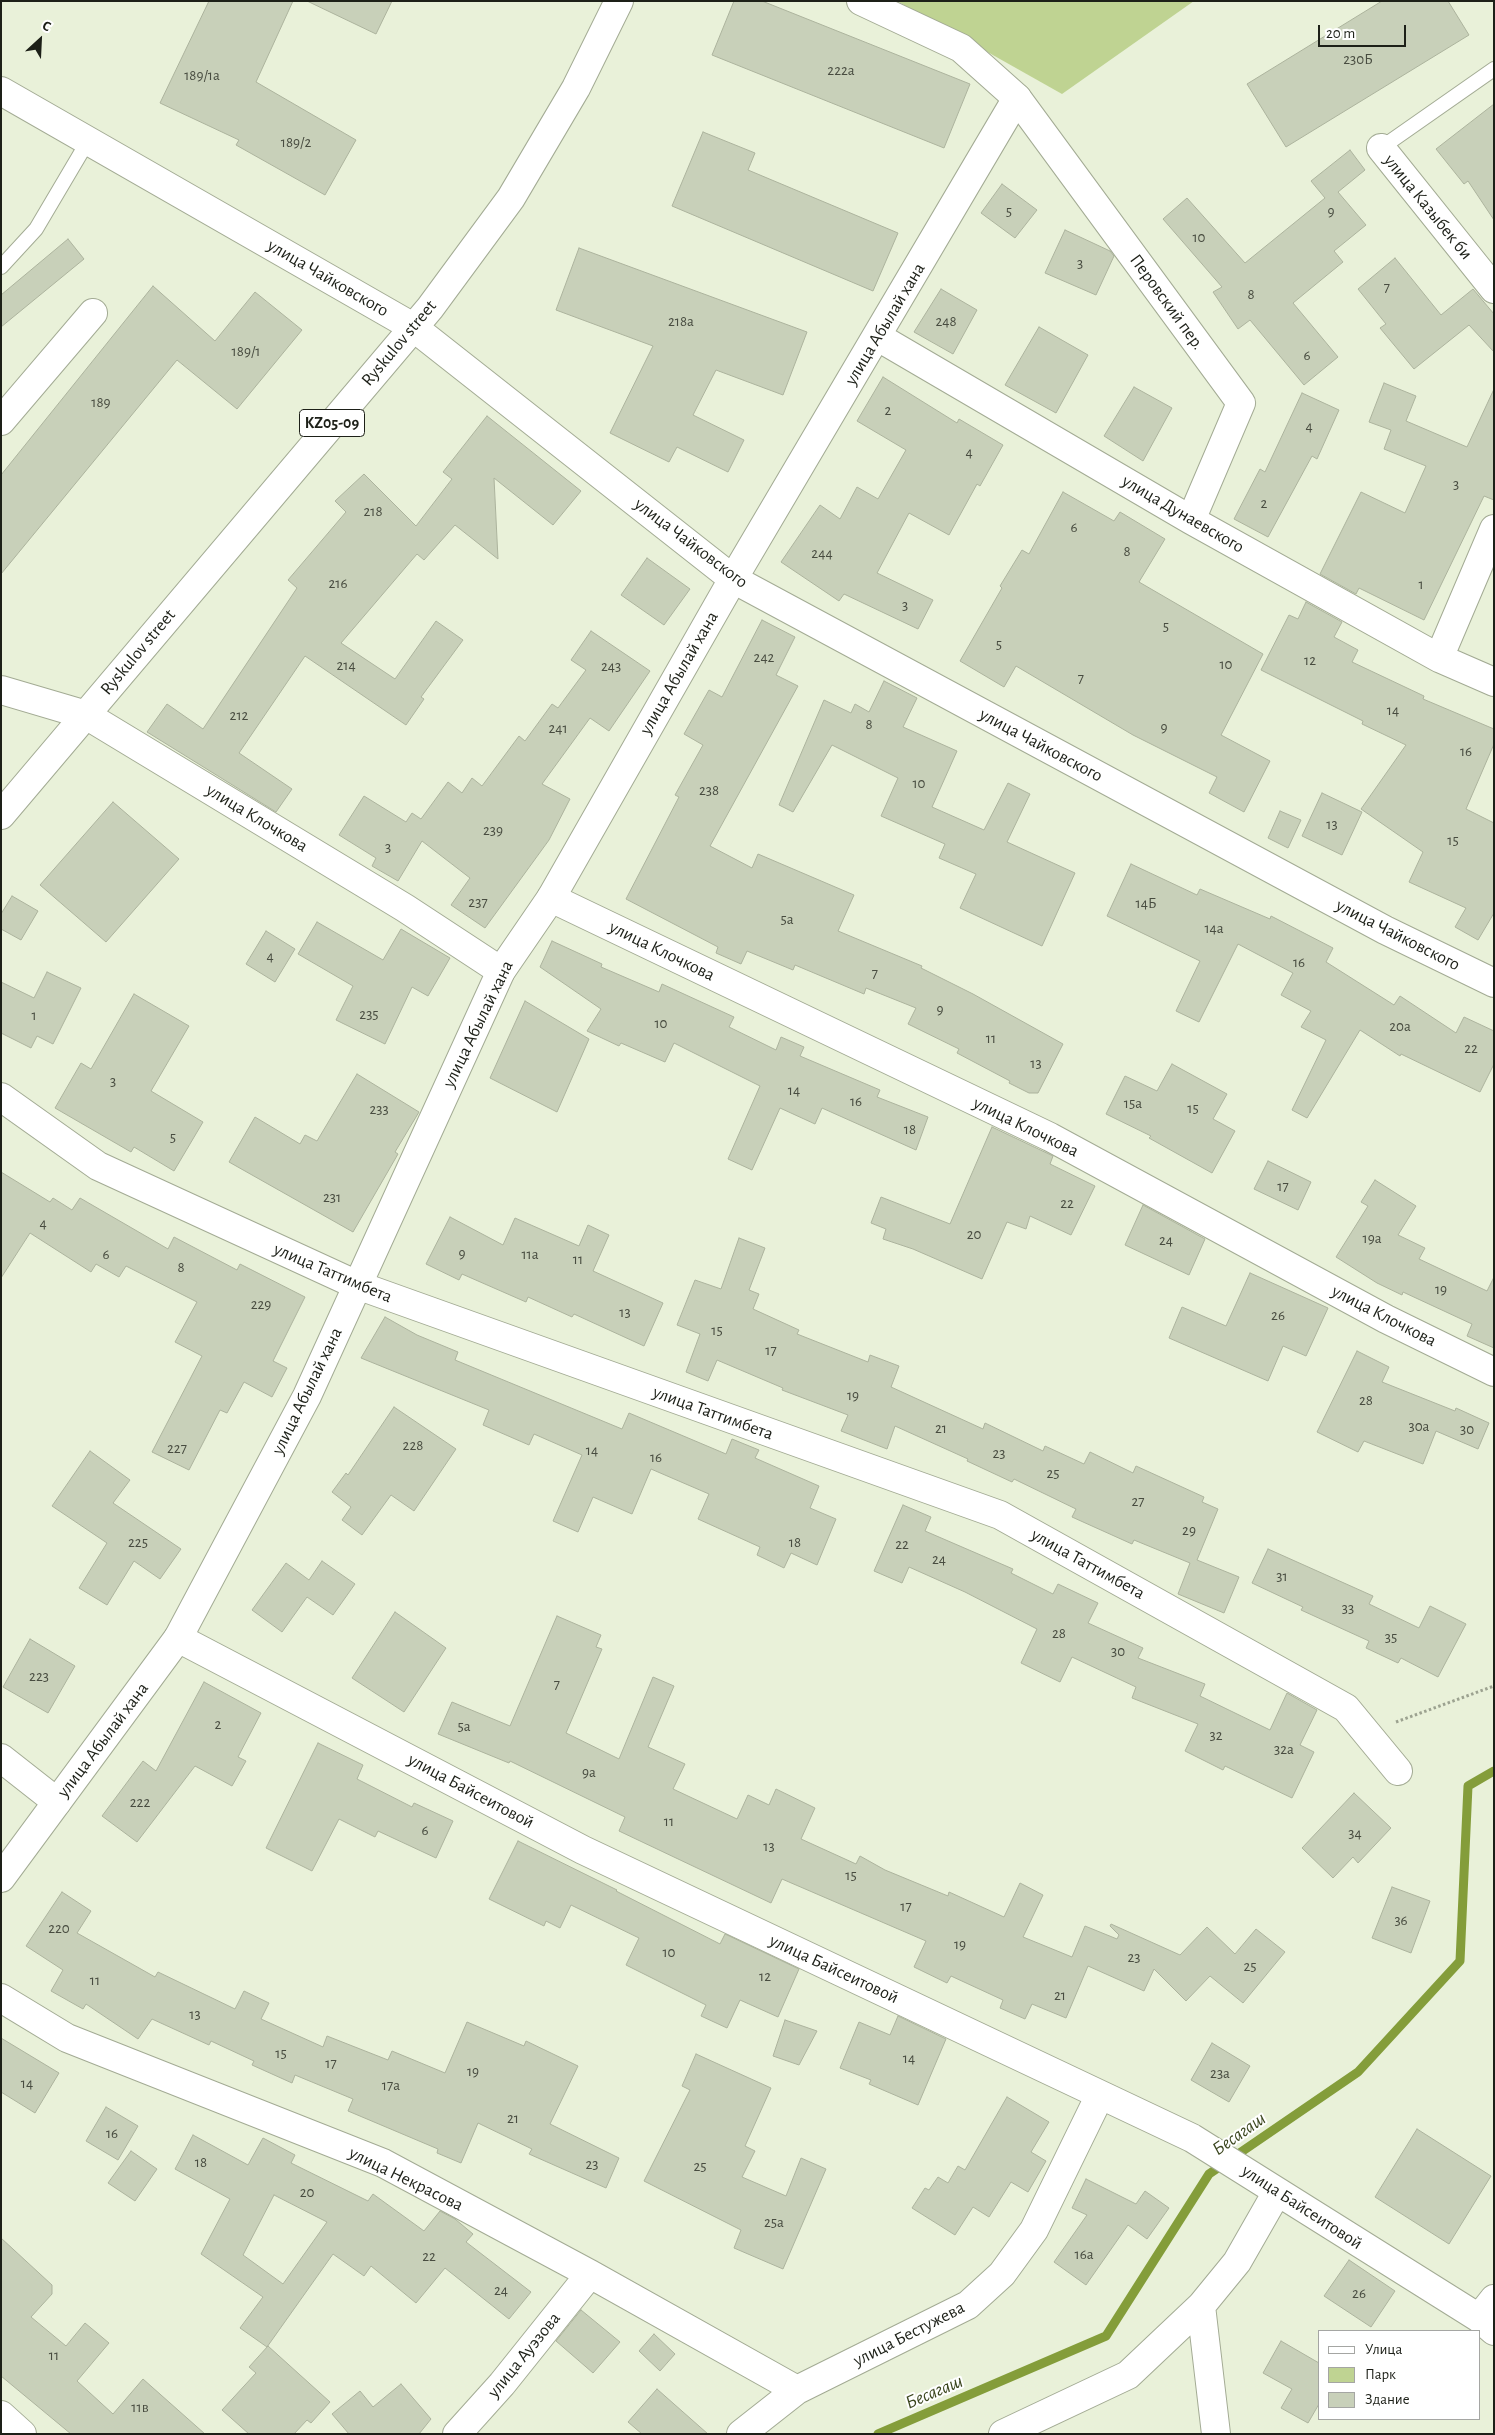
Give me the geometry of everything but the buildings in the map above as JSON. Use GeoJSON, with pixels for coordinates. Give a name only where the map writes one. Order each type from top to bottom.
{"type":"FeatureCollection","features":[{"type":"Feature","properties":{"kind":"street","name":"Ryskulov street"},"geometry":{"type":"LineString","coordinates":[[1,815],[430,308],[511,198],[576,88],[620,1]]}},
{"type":"Feature","properties":{"kind":"street"},"geometry":{"type":"LineString","coordinates":[[861,1],[961,48],[1017,98]]}},
{"type":"Feature","properties":{"kind":"street","name":"улица Чайковского"},"geometry":{"type":"LineString","coordinates":[[1,91],[413,327],[733,579],[1385,930],[1494,983]]}},
{"type":"Feature","properties":{"kind":"street","name":"улица Абылай хана"},"geometry":{"type":"LineString","coordinates":[[1,1878],[178,1638],[307,1396],[501,971],[551,898],[733,579],[878,337],[1017,98]]}},
{"type":"Feature","properties":{"kind":"street","name":"Перовский пер."},"geometry":{"type":"LineString","coordinates":[[1017,98],[1241,403],[1191,520]]}},
{"type":"Feature","properties":{"kind":"street","name":"улица Казыбек би"},"geometry":{"type":"LineString","coordinates":[[1381,148],[1494,289]]}},
{"type":"Feature","properties":{"kind":"street"},"geometry":{"type":"LineString","coordinates":[[1,421],[93,313]]}},
{"type":"Feature","properties":{"kind":"street","name":"улица Дунаевского"},"geometry":{"type":"LineString","coordinates":[[878,337],[1191,520],[1439,658],[1494,682]]}},
{"type":"Feature","properties":{"kind":"street"},"geometry":{"type":"LineString","coordinates":[[1439,658],[1494,529]]}},
{"type":"Feature","properties":{"kind":"street","name":"улица Клочкова"},"geometry":{"type":"LineString","coordinates":[[1,690],[86,715],[405,908],[501,971]]}},
{"type":"Feature","properties":{"kind":"street","name":"улица Клочкова"},"geometry":{"type":"LineString","coordinates":[[551,898],[1050,1137],[1386,1318],[1494,1372]]}},
{"type":"Feature","properties":{"kind":"street","name":"улица Таттимбета"},"geometry":{"type":"LineString","coordinates":[[1,1097],[98,1166],[356,1286],[1000,1515],[1346,1708],[1398,1771]]}},
{"type":"Feature","properties":{"kind":"street","name":"улица Байсеитовой"},"geometry":{"type":"LineString","coordinates":[[178,1638],[583,1850],[1192,2138],[1277,2192],[1489,2316]]}},
{"type":"Feature","properties":{"kind":"street"},"geometry":{"type":"LineString","coordinates":[[1,1758],[57,1802]]}},
{"type":"Feature","properties":{"kind":"street","name":"улица Некрасова"},"geometry":{"type":"LineString","coordinates":[[1,1998],[67,2038],[383,2163],[590,2274],[797,2390]]}},
{"type":"Feature","properties":{"kind":"street","name":"улица Бестужева"},"geometry":{"type":"LineString","coordinates":[[741,2434],[797,2390],[968,2305],[1002,2274],[1034,2230],[1100,2095]]}},
{"type":"Feature","properties":{"kind":"street"},"geometry":{"type":"LineString","coordinates":[[1002,2434],[1128,2375],[1201,2306],[1237,2262],[1277,2192]]}},
{"type":"Feature","properties":{"kind":"street","name":"улица Ауэзова"},"geometry":{"type":"LineString","coordinates":[[457,2434],[502,2384],[590,2274]]}},
{"type":"Feature","properties":{"kind":"street"},"geometry":{"type":"LineString","coordinates":[[1201,2306],[1216,2434]]}},
{"type":"Feature","properties":{"kind":"street"},"geometry":{"type":"LineString","coordinates":[[1,2414],[22,2434]]}},
{"type":"Feature","properties":{"kind":"lane"},"geometry":{"type":"LineString","coordinates":[[1381,148],[1494,69]]}},
{"type":"Feature","properties":{"kind":"lane"},"geometry":{"type":"LineString","coordinates":[[1,267],[36,229],[88,140]]}},
{"type":"Feature","properties":{"kind":"path"},"geometry":{"type":"LineString","coordinates":[[1346,1708],[1395,1723],[1494,1686]]}},
{"type":"Feature","properties":{"kind":"green space"},"geometry":{"type":"Polygon","coordinates":[[[897,1],[1194,1],[1062,94],[897,1]]]}},
{"type":"Feature","properties":{"kind":"waterway","name":"Бесагаш"},"geometry":{"type":"LineString","coordinates":[[878,2434],[1106,2336],[1209,2174],[1358,2072],[1460,1961],[1468,1786],[1494,1771]]}}]}
